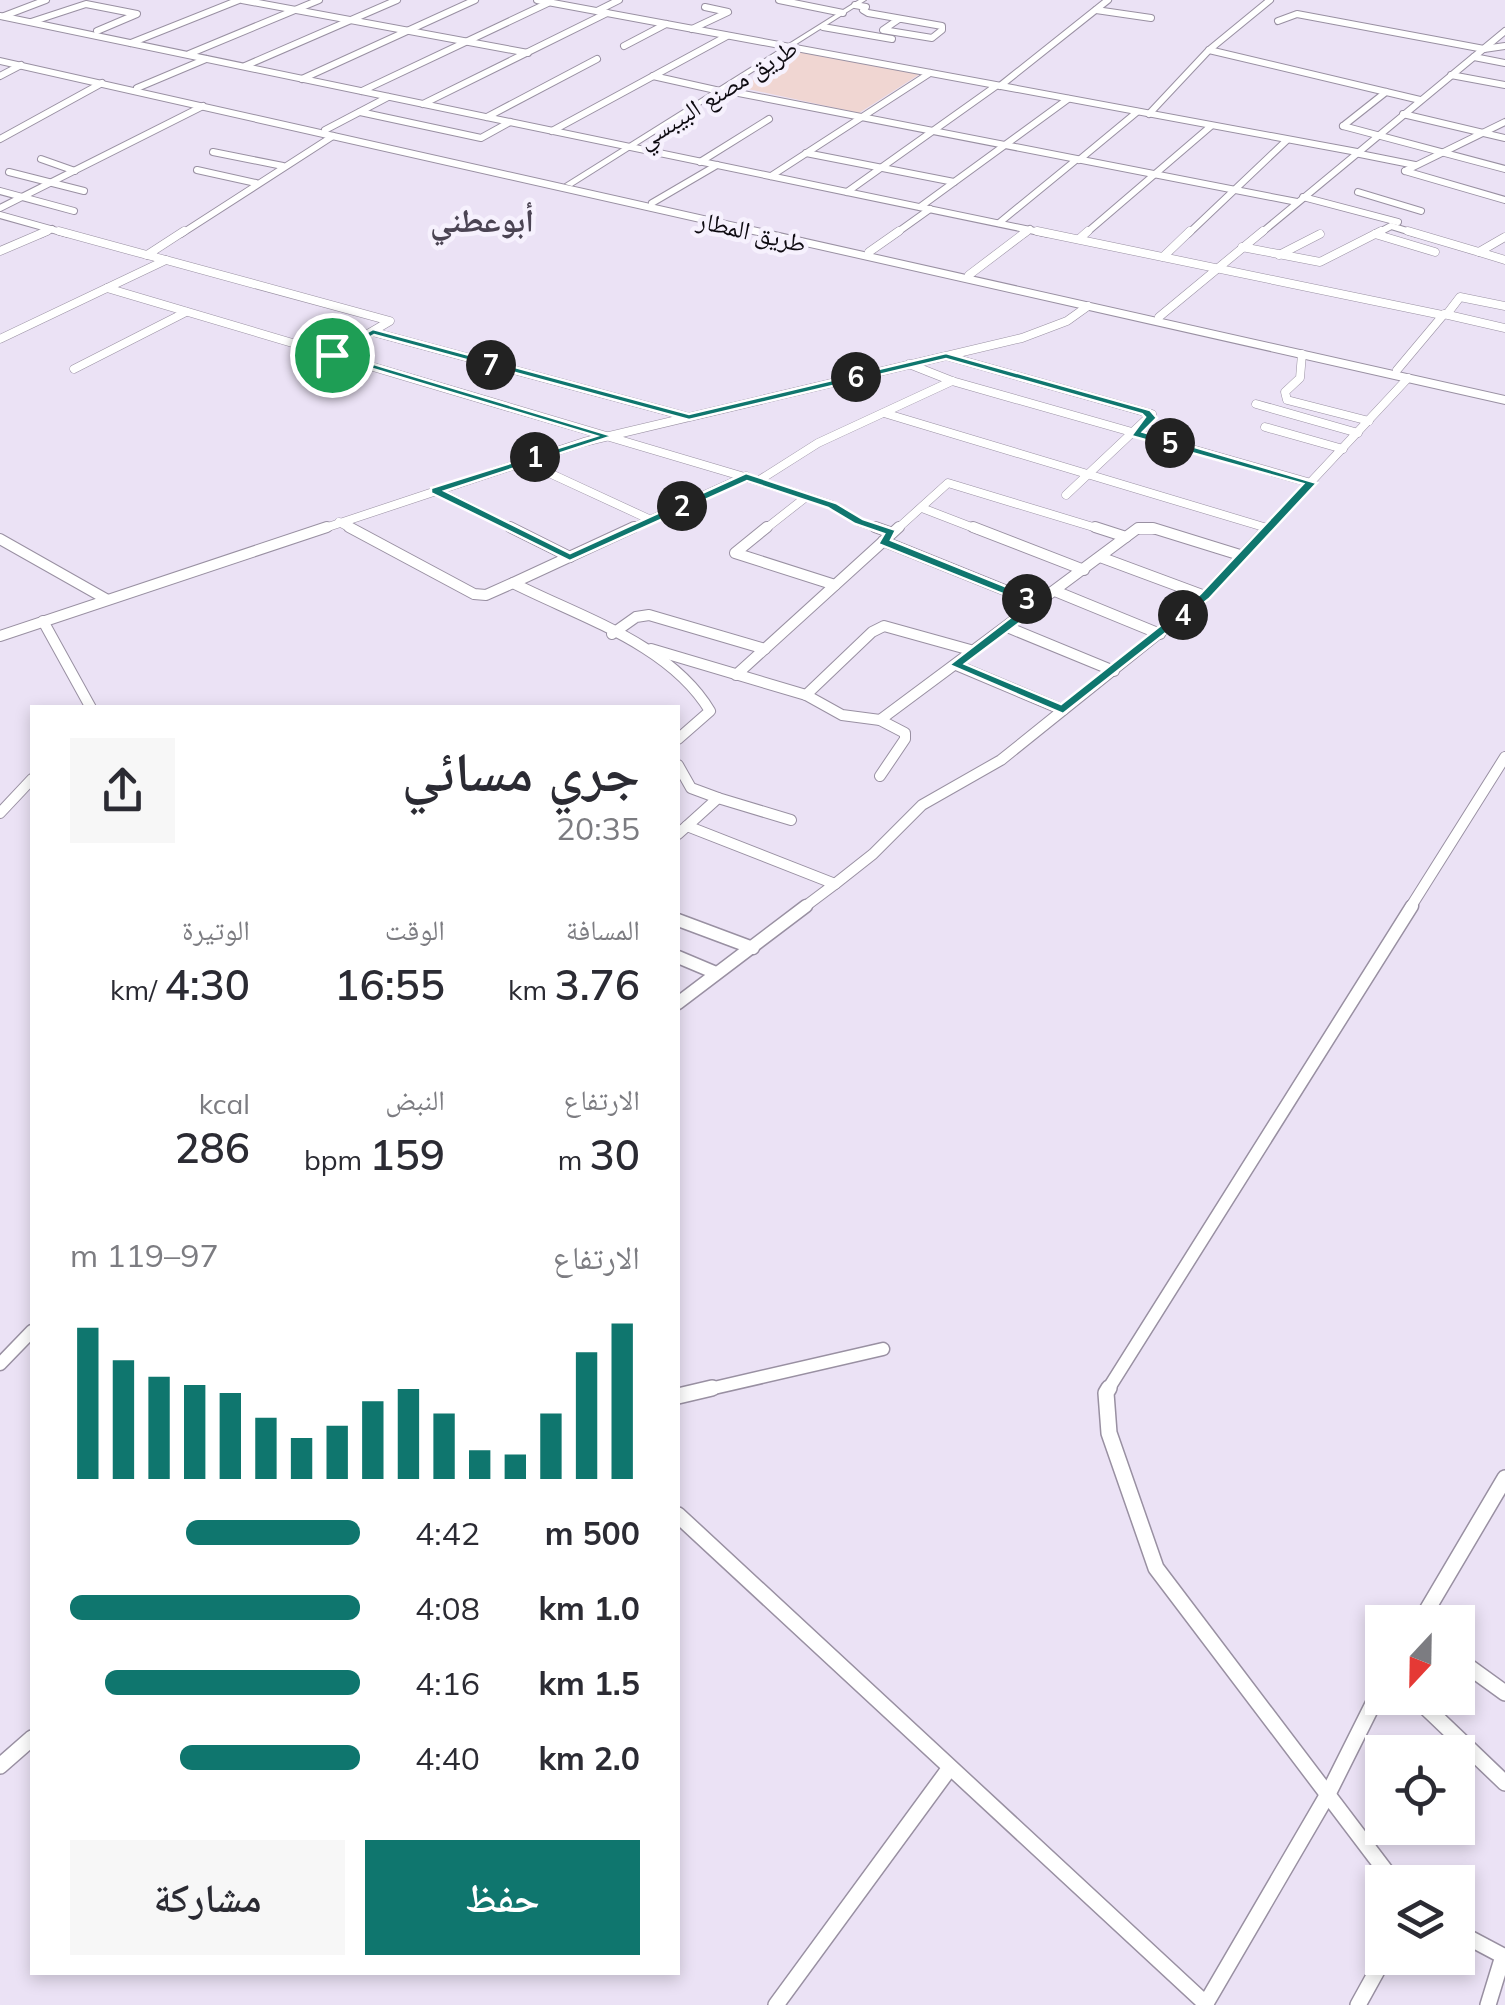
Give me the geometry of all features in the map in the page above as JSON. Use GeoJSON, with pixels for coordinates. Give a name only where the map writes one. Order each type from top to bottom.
{"type":"FeatureCollection","features":[{"type":"Feature","properties":{"kind":"highway","name":"طريق المطار"},"geometry":{"type":"LineString","coordinates":[[0,59],[329,133]]}},
{"type":"Feature","properties":{"kind":"highway","name":"طريق المطار"},"geometry":{"type":"LineString","coordinates":[[0,59],[1505,397]]}},
{"type":"Feature","properties":{"kind":"highway","name":"طريق المطار"},"geometry":{"type":"LineString","coordinates":[[389,146],[1505,397]]}},
{"type":"Feature","properties":{"kind":"main road","name":"طريق مصنع البيبسي"},"geometry":{"type":"LineString","coordinates":[[569,184],[858,3]]}},
{"type":"Feature","properties":{"kind":"street"},"geometry":{"type":"LineString","coordinates":[[1,17],[46,0]]}},
{"type":"Feature","properties":{"kind":"street"},"geometry":{"type":"LineString","coordinates":[[131,43],[240,0],[528,52]]}},
{"type":"Feature","properties":{"kind":"street"},"geometry":{"type":"LineString","coordinates":[[186,55],[318,0]]}},
{"type":"Feature","properties":{"kind":"street"},"geometry":{"type":"LineString","coordinates":[[243,67],[398,0]]}},
{"type":"Feature","properties":{"kind":"street"},"geometry":{"type":"LineString","coordinates":[[302,79],[476,0]]}},
{"type":"Feature","properties":{"kind":"street"},"geometry":{"type":"LineString","coordinates":[[538,0],[1415,166]]}},
{"type":"Feature","properties":{"kind":"street"},"geometry":{"type":"LineString","coordinates":[[575,7],[588,0]]}},
{"type":"Feature","properties":{"kind":"street"},"geometry":{"type":"LineString","coordinates":[[597,11],[619,0]]}},
{"type":"Feature","properties":{"kind":"street"},"geometry":{"type":"LineString","coordinates":[[779,0],[844,12]]}},
{"type":"Feature","properties":{"kind":"street"},"geometry":{"type":"LineString","coordinates":[[792,0],[858,3],[868,13],[942,26],[943,28],[932,38],[883,30],[899,19]]}},
{"type":"Feature","properties":{"kind":"street"},"geometry":{"type":"LineString","coordinates":[[847,192],[998,86],[1108,0]]}},
{"type":"Feature","properties":{"kind":"street"},"geometry":{"type":"LineString","coordinates":[[1148,114],[1210,50],[1268,0]]}},
{"type":"Feature","properties":{"kind":"street"},"geometry":{"type":"LineString","coordinates":[[362,91],[550,2]]}},
{"type":"Feature","properties":{"kind":"street"},"geometry":{"type":"LineString","coordinates":[[32,22],[86,4],[137,14],[97,31]]}},
{"type":"Feature","properties":{"kind":"street"},"geometry":{"type":"LineString","coordinates":[[692,29],[728,12],[704,7]]}},
{"type":"Feature","properties":{"kind":"street"},"geometry":{"type":"LineString","coordinates":[[1127,14],[1136,7]]}},
{"type":"Feature","properties":{"kind":"street"},"geometry":{"type":"LineString","coordinates":[[1096,10],[1151,18]]}},
{"type":"Feature","properties":{"kind":"street"},"geometry":{"type":"LineString","coordinates":[[423,104],[608,13]]}},
{"type":"Feature","properties":{"kind":"street"},"geometry":{"type":"LineString","coordinates":[[1278,21],[1294,14],[1484,49],[1505,46]]}},
{"type":"Feature","properties":{"kind":"street"},"geometry":{"type":"LineString","coordinates":[[1,17],[1505,328]]}},
{"type":"Feature","properties":{"kind":"street"},"geometry":{"type":"LineString","coordinates":[[624,46],[666,24]]}},
{"type":"Feature","properties":{"kind":"street"},"geometry":{"type":"LineString","coordinates":[[822,26],[902,41]]}},
{"type":"Feature","properties":{"kind":"street"},"geometry":{"type":"LineString","coordinates":[[1159,317],[1505,31]]}},
{"type":"Feature","properties":{"kind":"street"},"geometry":{"type":"LineString","coordinates":[[552,131],[727,36]]}},
{"type":"Feature","properties":{"kind":"street"},"geometry":{"type":"LineString","coordinates":[[1210,50],[1420,100]]}},
{"type":"Feature","properties":{"kind":"street"},"geometry":{"type":"LineString","coordinates":[[1474,57],[1505,63]]}},
{"type":"Feature","properties":{"kind":"street"},"geometry":{"type":"LineString","coordinates":[[137,88],[206,59]]}},
{"type":"Feature","properties":{"kind":"street"},"geometry":{"type":"LineString","coordinates":[[487,118],[598,59]]}},
{"type":"Feature","properties":{"kind":"street"},"geometry":{"type":"LineString","coordinates":[[0,76],[22,65]]}},
{"type":"Feature","properties":{"kind":"street"},"geometry":{"type":"LineString","coordinates":[[771,176],[930,73]]}},
{"type":"Feature","properties":{"kind":"street"},"geometry":{"type":"LineString","coordinates":[[1451,75],[1505,85]]}},
{"type":"Feature","properties":{"kind":"street"},"geometry":{"type":"LineString","coordinates":[[652,76],[1153,175],[1300,200],[1504,258]]}},
{"type":"Feature","properties":{"kind":"street"},"geometry":{"type":"LineString","coordinates":[[0,138],[102,83]]}},
{"type":"Feature","properties":{"kind":"street"},"geometry":{"type":"LineString","coordinates":[[1386,92],[1343,125],[1505,169]]}},
{"type":"Feature","properties":{"kind":"street"},"geometry":{"type":"LineString","coordinates":[[148,255],[388,97]]}},
{"type":"Feature","properties":{"kind":"street"},"geometry":{"type":"LineString","coordinates":[[920,207],[1068,99]]}},
{"type":"Feature","properties":{"kind":"street"},"geometry":{"type":"LineString","coordinates":[[0,211],[203,106]]}},
{"type":"Feature","properties":{"kind":"street"},"geometry":{"type":"LineString","coordinates":[[360,112],[480,138],[510,122]]}},
{"type":"Feature","properties":{"kind":"street"},"geometry":{"type":"LineString","coordinates":[[999,223],[1137,112]]}},
{"type":"Feature","properties":{"kind":"street"},"geometry":{"type":"LineString","coordinates":[[1403,114],[1505,138]]}},
{"type":"Feature","properties":{"kind":"street"},"geometry":{"type":"LineString","coordinates":[[700,162],[769,119]]}},
{"type":"Feature","properties":{"kind":"street"},"geometry":{"type":"LineString","coordinates":[[1505,122],[1404,172],[1505,200]]}},
{"type":"Feature","properties":{"kind":"street"},"geometry":{"type":"LineString","coordinates":[[1078,239],[1211,126]]}},
{"type":"Feature","properties":{"kind":"street"},"geometry":{"type":"LineString","coordinates":[[1163,257],[1286,140]]}},
{"type":"Feature","properties":{"kind":"street"},"geometry":{"type":"LineString","coordinates":[[214,152],[283,166]]}},
{"type":"Feature","properties":{"kind":"street"},"geometry":{"type":"LineString","coordinates":[[806,153],[954,182]]}},
{"type":"Feature","properties":{"kind":"street"},"geometry":{"type":"LineString","coordinates":[[41,160],[75,171]]}},
{"type":"Feature","properties":{"kind":"street"},"geometry":{"type":"LineString","coordinates":[[652,203],[717,165]]}},
{"type":"Feature","properties":{"kind":"street"},"geometry":{"type":"LineString","coordinates":[[197,170],[256,183]]}},
{"type":"Feature","properties":{"kind":"street"},"geometry":{"type":"LineString","coordinates":[[9,172],[84,191]]}},
{"type":"Feature","properties":{"kind":"street"},"geometry":{"type":"LineString","coordinates":[[0,191],[74,211]]}},
{"type":"Feature","properties":{"kind":"street"},"geometry":{"type":"LineString","coordinates":[[1242,247],[1320,262],[1424,209],[1358,192]]}},
{"type":"Feature","properties":{"kind":"street"},"geometry":{"type":"LineString","coordinates":[[869,252],[930,209]]}},
{"type":"Feature","properties":{"kind":"street"},"geometry":{"type":"LineString","coordinates":[[0,211],[52,229],[390,322],[332,355]]}},
{"type":"Feature","properties":{"kind":"street"},"geometry":{"type":"LineString","coordinates":[[0,251],[52,229]]}},
{"type":"Feature","properties":{"kind":"street"},"geometry":{"type":"LineString","coordinates":[[969,274],[1030,230]]}},
{"type":"Feature","properties":{"kind":"street"},"geometry":{"type":"LineString","coordinates":[[1279,255],[1320,234]]}},
{"type":"Feature","properties":{"kind":"street"},"geometry":{"type":"LineString","coordinates":[[1375,234],[1435,252]]}},
{"type":"Feature","properties":{"kind":"street"},"geometry":{"type":"LineString","coordinates":[[1479,252],[1505,238]]}},
{"type":"Feature","properties":{"kind":"street"},"geometry":{"type":"LineString","coordinates":[[0,339],[166,260]]}},
{"type":"Feature","properties":{"kind":"street"},"geometry":{"type":"LineString","coordinates":[[107,288],[746,476],[892,533]]}},
{"type":"Feature","properties":{"kind":"street"},"geometry":{"type":"LineString","coordinates":[[1397,370],[1460,297],[1505,306]]}},
{"type":"Feature","properties":{"kind":"street"},"geometry":{"type":"LineString","coordinates":[[3,632],[608,436],[1035,334],[1088,306]]}},
{"type":"Feature","properties":{"kind":"street"},"geometry":{"type":"LineString","coordinates":[[74,369],[108,348],[133,340],[186,312]]}},
{"type":"Feature","properties":{"kind":"street"},"geometry":{"type":"LineString","coordinates":[[373,332],[689,417]]}},
{"type":"Feature","properties":{"kind":"street"},"geometry":{"type":"LineString","coordinates":[[1302,354],[1300,378],[1284,392],[1287,400],[1369,421]]}},
{"type":"Feature","properties":{"kind":"street"},"geometry":{"type":"LineString","coordinates":[[946,356],[1152,414],[1066,495]]}},
{"type":"Feature","properties":{"kind":"street"},"geometry":{"type":"LineString","coordinates":[[909,364],[952,381],[1311,483]]}},
{"type":"Feature","properties":{"kind":"street"},"geometry":{"type":"LineString","coordinates":[[680,1001],[873,854],[922,805],[988,769],[1205,596],[1408,378]]}},
{"type":"Feature","properties":{"kind":"street"},"geometry":{"type":"LineString","coordinates":[[758,481],[818,443],[952,381]]}},
{"type":"Feature","properties":{"kind":"street"},"geometry":{"type":"LineString","coordinates":[[1256,404],[1358,432]]}},
{"type":"Feature","properties":{"kind":"street"},"geometry":{"type":"LineString","coordinates":[[884,414],[1267,528]]}},
{"type":"Feature","properties":{"kind":"street"},"geometry":{"type":"LineString","coordinates":[[1265,427],[1342,449]]}},
{"type":"Feature","properties":{"kind":"street"},"geometry":{"type":"LineString","coordinates":[[547,472],[651,520]]}},
{"type":"Feature","properties":{"kind":"street"},"geometry":{"type":"LineString","coordinates":[[340,522],[474,594],[486,595],[746,476]]}},
{"type":"Feature","properties":{"kind":"street"},"geometry":{"type":"LineString","coordinates":[[736,674],[948,483],[1126,536]]}},
{"type":"Feature","properties":{"kind":"street"},"geometry":{"type":"LineString","coordinates":[[435,490],[570,557]]}},
{"type":"Feature","properties":{"kind":"street"},"geometry":{"type":"LineString","coordinates":[[806,497],[735,553],[834,585]]}},
{"type":"Feature","properties":{"kind":"street"},"geometry":{"type":"LineString","coordinates":[[922,508],[1084,570]]}},
{"type":"Feature","properties":{"kind":"street"},"geometry":{"type":"LineString","coordinates":[[880,720],[1142,526],[1240,555]]}},
{"type":"Feature","properties":{"kind":"street"},"geometry":{"type":"LineString","coordinates":[[0,539],[106,598]]}},
{"type":"Feature","properties":{"kind":"street"},"geometry":{"type":"LineString","coordinates":[[883,541],[1037,603]]}},
{"type":"Feature","properties":{"kind":"street"},"geometry":{"type":"LineString","coordinates":[[1100,557],[1205,596]]}},
{"type":"Feature","properties":{"kind":"street"},"geometry":{"type":"LineString","coordinates":[[513,583],[612,634],[648,648],[806,695],[848,717],[880,720],[900,728],[905,739],[880,776]]}},
{"type":"Feature","properties":{"kind":"street"},"geometry":{"type":"LineString","coordinates":[[1055,591],[1160,634]]}},
{"type":"Feature","properties":{"kind":"street"},"geometry":{"type":"LineString","coordinates":[[612,634],[636,616],[650,615],[764,649]]}},
{"type":"Feature","properties":{"kind":"street"},"geometry":{"type":"LineString","coordinates":[[43,621],[89,705]]}},
{"type":"Feature","properties":{"kind":"street"},"geometry":{"type":"LineString","coordinates":[[806,695],[872,632],[884,626],[974,651]]}},
{"type":"Feature","properties":{"kind":"street"},"geometry":{"type":"LineString","coordinates":[[1007,627],[1114,671]]}},
{"type":"Feature","properties":{"kind":"street"},"geometry":{"type":"LineString","coordinates":[[648,648],[695,684],[709,707],[708,713],[680,737]]}},
{"type":"Feature","properties":{"kind":"street"},"geometry":{"type":"LineString","coordinates":[[956,665],[1063,710]]}},
{"type":"Feature","properties":{"kind":"street"},"geometry":{"type":"LineString","coordinates":[[1381,1865],[1156,1568],[1109,1432],[1106,1393],[1505,757]]}},
{"type":"Feature","properties":{"kind":"street"},"geometry":{"type":"LineString","coordinates":[[680,769],[691,788],[791,820]]}},
{"type":"Feature","properties":{"kind":"street"},"geometry":{"type":"LineString","coordinates":[[0,813],[30,780]]}},
{"type":"Feature","properties":{"kind":"street"},"geometry":{"type":"LineString","coordinates":[[718,798],[682,830],[834,884]]}},
{"type":"Feature","properties":{"kind":"street"},"geometry":{"type":"LineString","coordinates":[[680,921],[753,948]]}},
{"type":"Feature","properties":{"kind":"street"},"geometry":{"type":"LineString","coordinates":[[680,958],[716,974]]}},
{"type":"Feature","properties":{"kind":"street"},"geometry":{"type":"LineString","coordinates":[[0,1364],[30,1332]]}},
{"type":"Feature","properties":{"kind":"street"},"geometry":{"type":"LineString","coordinates":[[680,1396],[883,1350]]}},
{"type":"Feature","properties":{"kind":"street"},"geometry":{"type":"LineString","coordinates":[[1430,1605],[1505,1478]]}},
{"type":"Feature","properties":{"kind":"street"},"geometry":{"type":"LineString","coordinates":[[680,1517],[1205,2005],[1328,1794],[1368,1715]]}},
{"type":"Feature","properties":{"kind":"street"},"geometry":{"type":"LineString","coordinates":[[1475,1671],[1505,1693]]}},
{"type":"Feature","properties":{"kind":"street"},"geometry":{"type":"LineString","coordinates":[[1434,1715],[1505,1783]]}},
{"type":"Feature","properties":{"kind":"street"},"geometry":{"type":"LineString","coordinates":[[0,1766],[30,1740]]}},
{"type":"Feature","properties":{"kind":"street"},"geometry":{"type":"LineString","coordinates":[[776,2005],[950,1769]]}},
{"type":"Feature","properties":{"kind":"street"},"geometry":{"type":"LineString","coordinates":[[1475,1941],[1504,1957],[1488,2005]]}},
{"type":"Feature","properties":{"kind":"street"},"geometry":{"type":"LineString","coordinates":[[1358,2005],[1375,1975]]}},
{"type":"Feature","properties":{"kind":"shaded area"},"geometry":{"type":"Polygon","coordinates":[[[800,52],[920,74],[859,113],[748,89],[745,85],[800,52]]]}},
{"type":"Feature","properties":{"kind":"district","name":"أبوعطني"},"geometry":{"type":"Point","coordinates":[482,220]}},
{"type":"Feature","properties":{"kind":"route"},"geometry":{"type":"LineString","coordinates":[[373,332],[689,417],[946,356],[1152,414],[1135,434],[1311,483],[1205,596],[1063,710],[956,665],[1037,603],[883,541],[892,533],[859,522],[832,505],[746,476],[570,557],[435,490],[608,436],[332,355],[373,332]]}}]}
